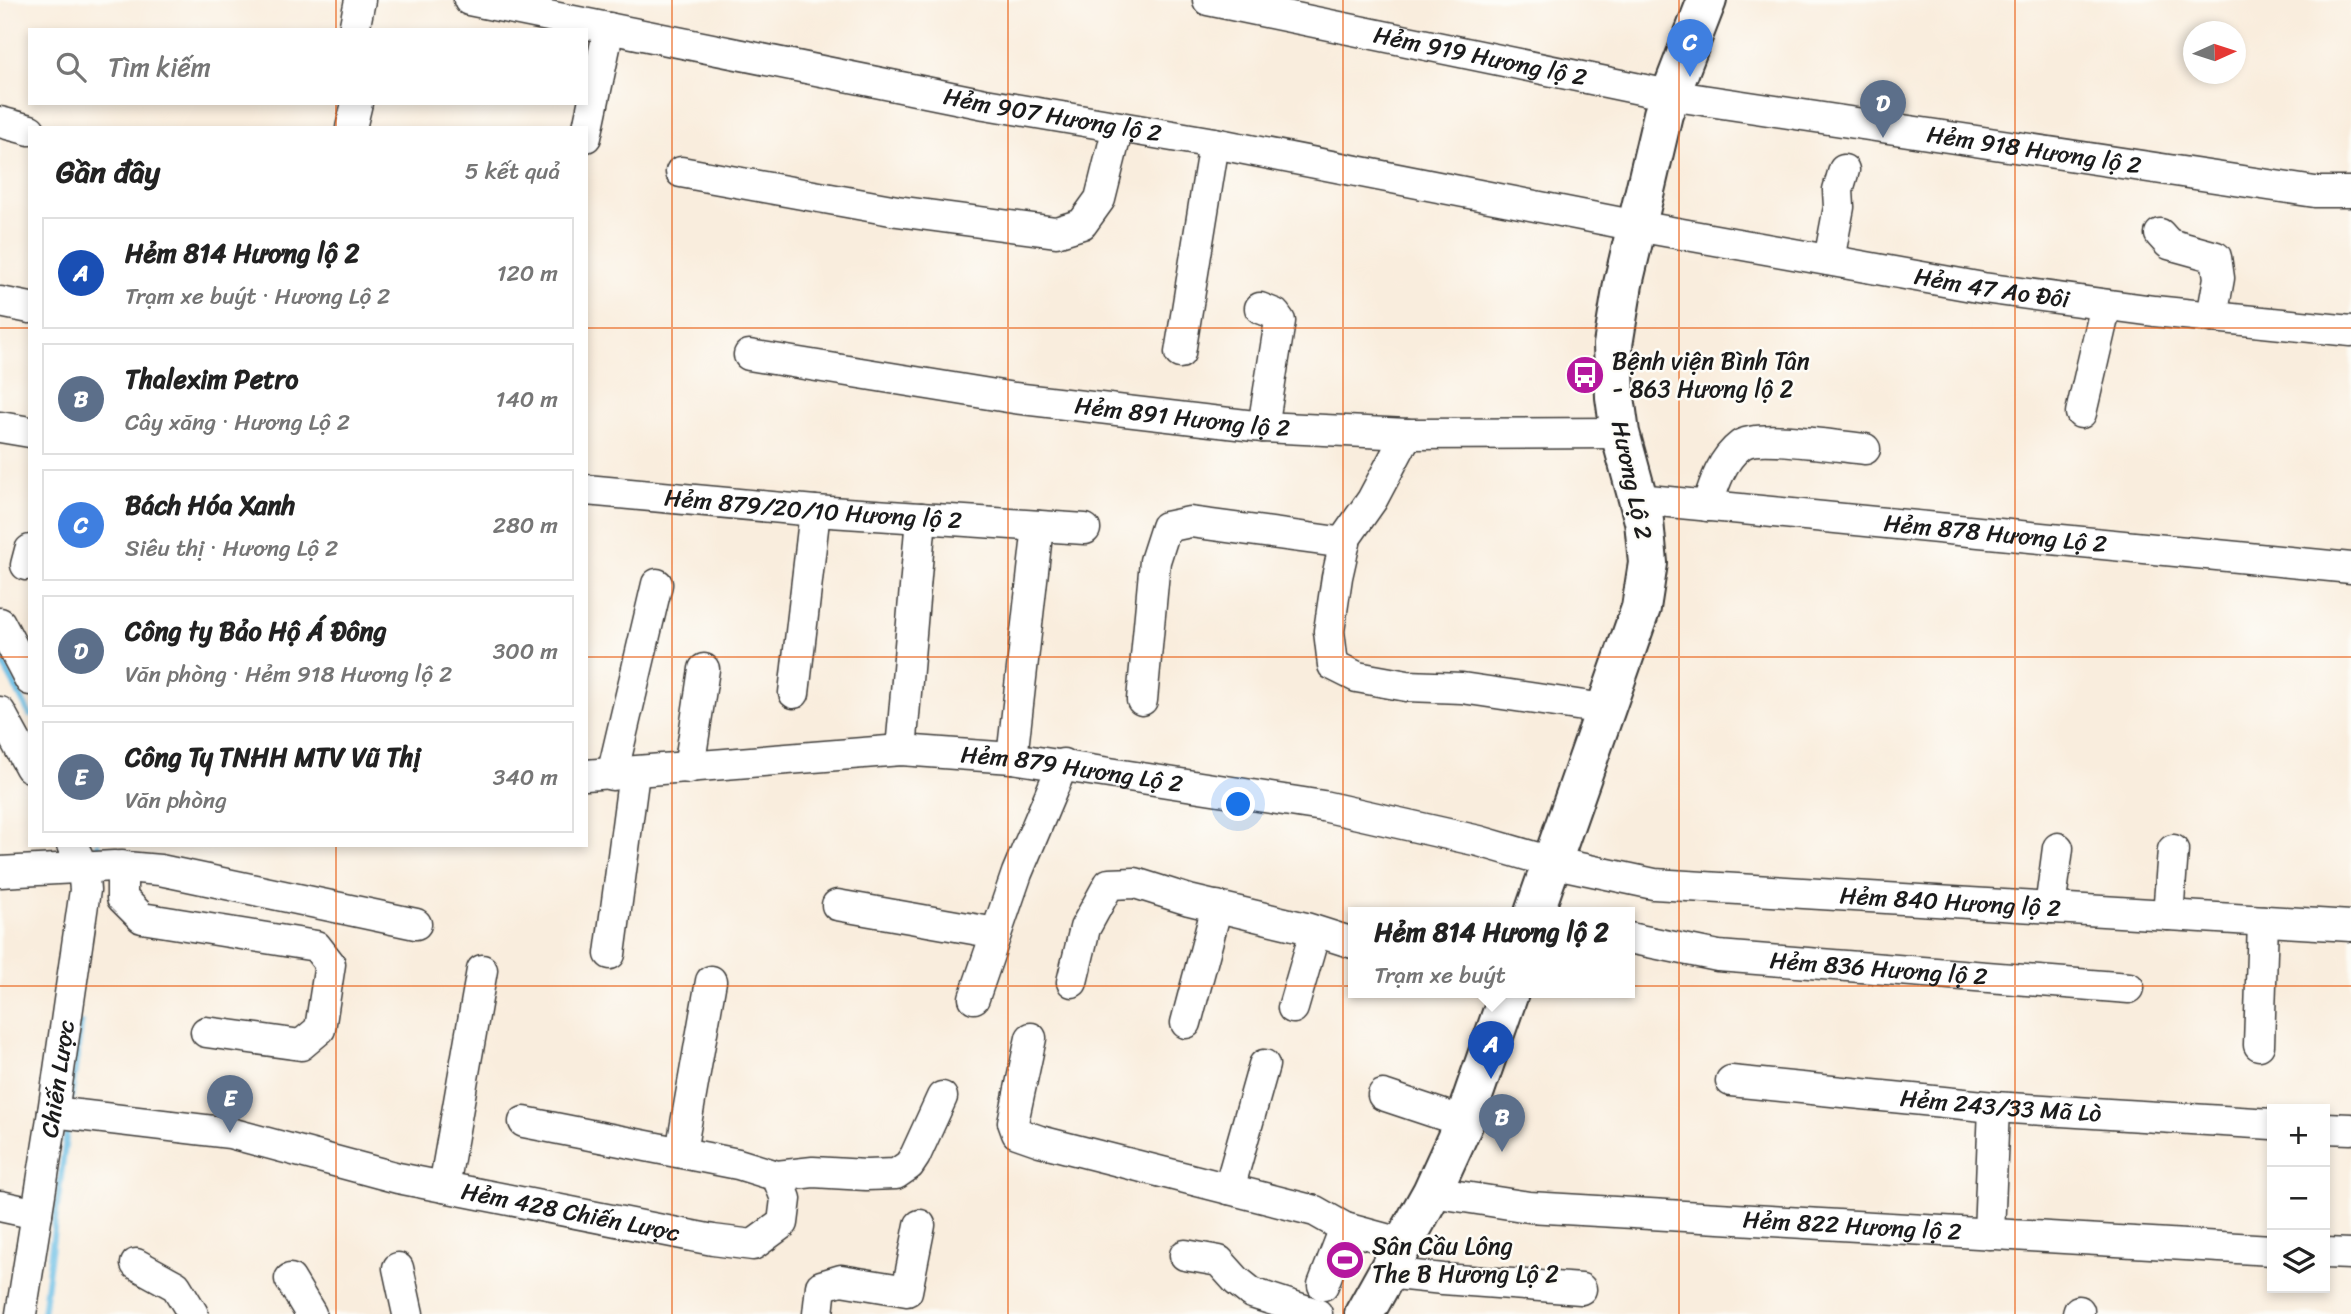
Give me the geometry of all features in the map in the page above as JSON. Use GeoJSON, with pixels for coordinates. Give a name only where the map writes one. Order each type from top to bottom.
{"type":"FeatureCollection","features":[{"type":"Feature","properties":{"kind":"main road","name":"Hương Lộ 2"},"geometry":{"type":"LineString","coordinates":[[1536,907],[1641,608],[1648,563],[1644,521],[1620,433],[1615,397],[1614,345],[1623,284],[1669,94],[1707,0]]}},
{"type":"Feature","properties":{"kind":"main road"},"geometry":{"type":"LineString","coordinates":[[1364,1314],[1432,1192],[1464,1122],[1507,998]]}},
{"type":"Feature","properties":{"kind":"street"},"geometry":{"type":"LineString","coordinates":[[354,28],[360,0]]}},
{"type":"Feature","properties":{"kind":"street","name":"Hẻm 907 Hương lộ 2"},"geometry":{"type":"LineString","coordinates":[[469,0],[985,104],[1214,143],[1637,226]]}},
{"type":"Feature","properties":{"kind":"street","name":"Hẻm 919 Hương lộ 2"},"geometry":{"type":"LineString","coordinates":[[1208,0],[1669,94]]}},
{"type":"Feature","properties":{"kind":"street"},"geometry":{"type":"LineString","coordinates":[[588,128],[609,28]]}},
{"type":"Feature","properties":{"kind":"street","name":"Hẻm 918 Hương lộ 2"},"geometry":{"type":"LineString","coordinates":[[1669,94],[2315,192],[2351,192]]}},
{"type":"Feature","properties":{"kind":"street"},"geometry":{"type":"LineString","coordinates":[[351,126],[357,105]]}},
{"type":"Feature","properties":{"kind":"street"},"geometry":{"type":"LineString","coordinates":[[0,122],[28,129]]}},
{"type":"Feature","properties":{"kind":"street"},"geometry":{"type":"LineString","coordinates":[[681,172],[897,211],[1056,232],[1082,224],[1100,199],[1118,127]]}},
{"type":"Feature","properties":{"kind":"street"},"geometry":{"type":"LineString","coordinates":[[1180,353],[1214,143]]}},
{"type":"Feature","properties":{"kind":"street"},"geometry":{"type":"LineString","coordinates":[[1829,260],[1839,207],[1838,190],[1844,170]]}},
{"type":"Feature","properties":{"kind":"street","name":"Hẻm 47 Ao Đôi"},"geometry":{"type":"LineString","coordinates":[[1637,226],[1983,288],[2106,305],[2351,331]]}},
{"type":"Feature","properties":{"kind":"street"},"geometry":{"type":"LineString","coordinates":[[2160,234],[2169,244],[2216,257],[2220,278],[2212,317]]}},
{"type":"Feature","properties":{"kind":"street"},"geometry":{"type":"LineString","coordinates":[[0,302],[28,308]]}},
{"type":"Feature","properties":{"kind":"street"},"geometry":{"type":"LineString","coordinates":[[2081,413],[2106,305]]}},
{"type":"Feature","properties":{"kind":"street"},"geometry":{"type":"LineString","coordinates":[[1260,309],[1276,314],[1280,321],[1263,428]]}},
{"type":"Feature","properties":{"kind":"street","name":"Hẻm 891 Hương lộ 2"},"geometry":{"type":"LineString","coordinates":[[749,355],[1014,398],[1263,428],[1407,435],[1620,433]]}},
{"type":"Feature","properties":{"kind":"street"},"geometry":{"type":"LineString","coordinates":[[0,427],[28,432]]}},
{"type":"Feature","properties":{"kind":"street"},"geometry":{"type":"LineString","coordinates":[[1407,435],[1372,500],[1346,537],[1329,631],[1333,665],[1357,677],[1407,686],[1462,688],[1604,709]]}},
{"type":"Feature","properties":{"kind":"street"},"geometry":{"type":"LineString","coordinates":[[1707,506],[1715,479],[1743,444],[1762,439],[1866,449]]}},
{"type":"Feature","properties":{"kind":"street","name":"Hẻm 879/20/10 Hương lộ 2"},"geometry":{"type":"LineString","coordinates":[[588,490],[815,511],[1085,529]]}},
{"type":"Feature","properties":{"kind":"street","name":"Hẻm 878 Hương Lộ 2"},"geometry":{"type":"LineString","coordinates":[[1638,499],[2351,568]]}},
{"type":"Feature","properties":{"kind":"street"},"geometry":{"type":"LineString","coordinates":[[794,693],[815,511]]}},
{"type":"Feature","properties":{"kind":"street"},"geometry":{"type":"LineString","coordinates":[[901,750],[921,518]]}},
{"type":"Feature","properties":{"kind":"street"},"geometry":{"type":"LineString","coordinates":[[1142,700],[1155,561],[1166,527],[1190,523],[1345,543]]}},
{"type":"Feature","properties":{"kind":"street"},"geometry":{"type":"LineString","coordinates":[[1012,758],[1038,526]]}},
{"type":"Feature","properties":{"kind":"street"},"geometry":{"type":"LineString","coordinates":[[610,954],[611,774],[657,584]]}},
{"type":"Feature","properties":{"kind":"street"},"geometry":{"type":"LineString","coordinates":[[0,623],[28,676]]}},
{"type":"Feature","properties":{"kind":"street"},"geometry":{"type":"LineString","coordinates":[[689,768],[704,670]]}},
{"type":"Feature","properties":{"kind":"street"},"geometry":{"type":"LineString","coordinates":[[0,712],[28,763]]}},
{"type":"Feature","properties":{"kind":"street","name":"Hẻm 879 Hương Lộ 2"},"geometry":{"type":"LineString","coordinates":[[611,774],[901,750],[1012,758],[1323,806],[1479,841],[1551,862]]}},
{"type":"Feature","properties":{"kind":"street"},"geometry":{"type":"LineString","coordinates":[[974,998],[1017,873],[1063,764]]}},
{"type":"Feature","properties":{"kind":"street"},"geometry":{"type":"LineString","coordinates":[[2050,908],[2058,848]]}},
{"type":"Feature","properties":{"kind":"street"},"geometry":{"type":"LineString","coordinates":[[2168,915],[2173,850]]}},
{"type":"Feature","properties":{"kind":"street"},"geometry":{"type":"LineString","coordinates":[[0,872],[96,862],[160,870],[416,924]]}},
{"type":"Feature","properties":{"kind":"street"},"geometry":{"type":"LineString","coordinates":[[96,862],[122,898],[142,918],[316,946],[330,964],[320,1029],[301,1045],[206,1031]]}},
{"type":"Feature","properties":{"kind":"street","name":"Chiến Lược"},"geometry":{"type":"LineString","coordinates":[[15,1298],[37,1214],[57,1113],[85,890],[96,862]]}},
{"type":"Feature","properties":{"kind":"street","name":"Hẻm 840 Hương lộ 2"},"geometry":{"type":"LineString","coordinates":[[1551,862],[1654,884],[2351,926]]}},
{"type":"Feature","properties":{"kind":"street"},"geometry":{"type":"LineString","coordinates":[[1072,982],[1085,928],[1109,884],[1135,883],[1348,942]]}},
{"type":"Feature","properties":{"kind":"street"},"geometry":{"type":"LineString","coordinates":[[837,905],[996,933]]}},
{"type":"Feature","properties":{"kind":"street"},"geometry":{"type":"LineString","coordinates":[[1186,1023],[1217,906]]}},
{"type":"Feature","properties":{"kind":"street"},"geometry":{"type":"LineString","coordinates":[[2259,1045],[2263,921]]}},
{"type":"Feature","properties":{"kind":"street"},"geometry":{"type":"LineString","coordinates":[[1293,1008],[1315,932]]}},
{"type":"Feature","properties":{"kind":"street","name":"Hẻm 836 Hương lộ 2"},"geometry":{"type":"LineString","coordinates":[[1635,939],[1718,956],[2129,988]]}},
{"type":"Feature","properties":{"kind":"street"},"geometry":{"type":"LineString","coordinates":[[444,1187],[481,970]]}},
{"type":"Feature","properties":{"kind":"street"},"geometry":{"type":"LineString","coordinates":[[681,1153],[710,981]]}},
{"type":"Feature","properties":{"kind":"street"},"geometry":{"type":"LineString","coordinates":[[1031,1038],[1013,1122],[1017,1133],[1315,1211],[1395,1259],[1443,1279],[1581,1289]]}},
{"type":"Feature","properties":{"kind":"street"},"geometry":{"type":"LineString","coordinates":[[1230,1189],[1264,1065]]}},
{"type":"Feature","properties":{"kind":"street","name":"Hẻm 243/33 Mã Lò"},"geometry":{"type":"LineString","coordinates":[[1731,1081],[1994,1107],[2267,1124]]}},
{"type":"Feature","properties":{"kind":"street"},"geometry":{"type":"LineString","coordinates":[[1383,1096],[1464,1122]]}},
{"type":"Feature","properties":{"kind":"street"},"geometry":{"type":"LineString","coordinates":[[524,1122],[738,1164],[778,1177],[813,1172],[897,1174],[915,1156],[942,1097]]}},
{"type":"Feature","properties":{"kind":"street"},"geometry":{"type":"LineString","coordinates":[[1989,1234],[1994,1107]]}},
{"type":"Feature","properties":{"kind":"street","name":"Hẻm 428 Chiến Lược"},"geometry":{"type":"LineString","coordinates":[[57,1113],[230,1133],[398,1178],[713,1240],[753,1245],[783,1223],[786,1199],[778,1177]]}},
{"type":"Feature","properties":{"kind":"street"},"geometry":{"type":"LineString","coordinates":[[2330,1128],[2351,1129]]}},
{"type":"Feature","properties":{"kind":"street","name":"Hẻm 822 Hương lộ 2"},"geometry":{"type":"LineString","coordinates":[[1432,1192],[1529,1207],[2267,1250]]}},
{"type":"Feature","properties":{"kind":"street"},"geometry":{"type":"LineString","coordinates":[[0,1206],[37,1214]]}},
{"type":"Feature","properties":{"kind":"street"},"geometry":{"type":"LineString","coordinates":[[818,1314],[821,1286],[841,1280],[907,1291],[920,1225]]}},
{"type":"Feature","properties":{"kind":"street"},"geometry":{"type":"LineString","coordinates":[[1323,1285],[1345,1228]]}},
{"type":"Feature","properties":{"kind":"street"},"geometry":{"type":"LineString","coordinates":[[2330,1253],[2351,1254]]}},
{"type":"Feature","properties":{"kind":"street"},"geometry":{"type":"LineString","coordinates":[[1185,1255],[1219,1261],[1252,1293],[1317,1314]]}},
{"type":"Feature","properties":{"kind":"street"},"geometry":{"type":"LineString","coordinates":[[136,1264],[176,1286],[193,1314]]}},
{"type":"Feature","properties":{"kind":"street"},"geometry":{"type":"LineString","coordinates":[[398,1268],[408,1314]]}},
{"type":"Feature","properties":{"kind":"street"},"geometry":{"type":"LineString","coordinates":[[290,1279],[311,1314]]}},
{"type":"Feature","properties":{"kind":"waterway"},"geometry":{"type":"LineString","coordinates":[[0,658],[28,711]]}},
{"type":"Feature","properties":{"kind":"waterway"},"geometry":{"type":"LineString","coordinates":[[99,847],[102,857]]}},
{"type":"Feature","properties":{"kind":"waterway"},"geometry":{"type":"LineString","coordinates":[[70,1107],[81,1024]]}},
{"type":"Feature","properties":{"kind":"waterway"},"geometry":{"type":"LineString","coordinates":[[43,1314],[68,1122]]}},
{"type":"Feature","properties":{"kind":"place","name":"Bách Hóa Xanh"},"geometry":{"type":"Point","coordinates":[1690,77]}},
{"type":"Feature","properties":{"kind":"place","name":"Công ty Bảo Hộ Á Đông"},"geometry":{"type":"Point","coordinates":[1883,138]}},
{"type":"Feature","properties":{"kind":"place","name":"Bệnh viện Bình Tân - 863 Hương lộ 2"},"geometry":{"type":"Point","coordinates":[1585,375]}},
{"type":"Feature","properties":{"kind":"place","name":"Hẻm 814 Hương lộ 2"},"geometry":{"type":"Point","coordinates":[1491,1079]}},
{"type":"Feature","properties":{"kind":"place","name":"Công Ty TNHH MTV Vũ Thị"},"geometry":{"type":"Point","coordinates":[230,1133]}},
{"type":"Feature","properties":{"kind":"place","name":"Thalexim Petro"},"geometry":{"type":"Point","coordinates":[1502,1152]}},
{"type":"Feature","properties":{"kind":"place","name":"Sân Cầu Lông The B Hương Lộ 2"},"geometry":{"type":"Point","coordinates":[1345,1260]}}]}
